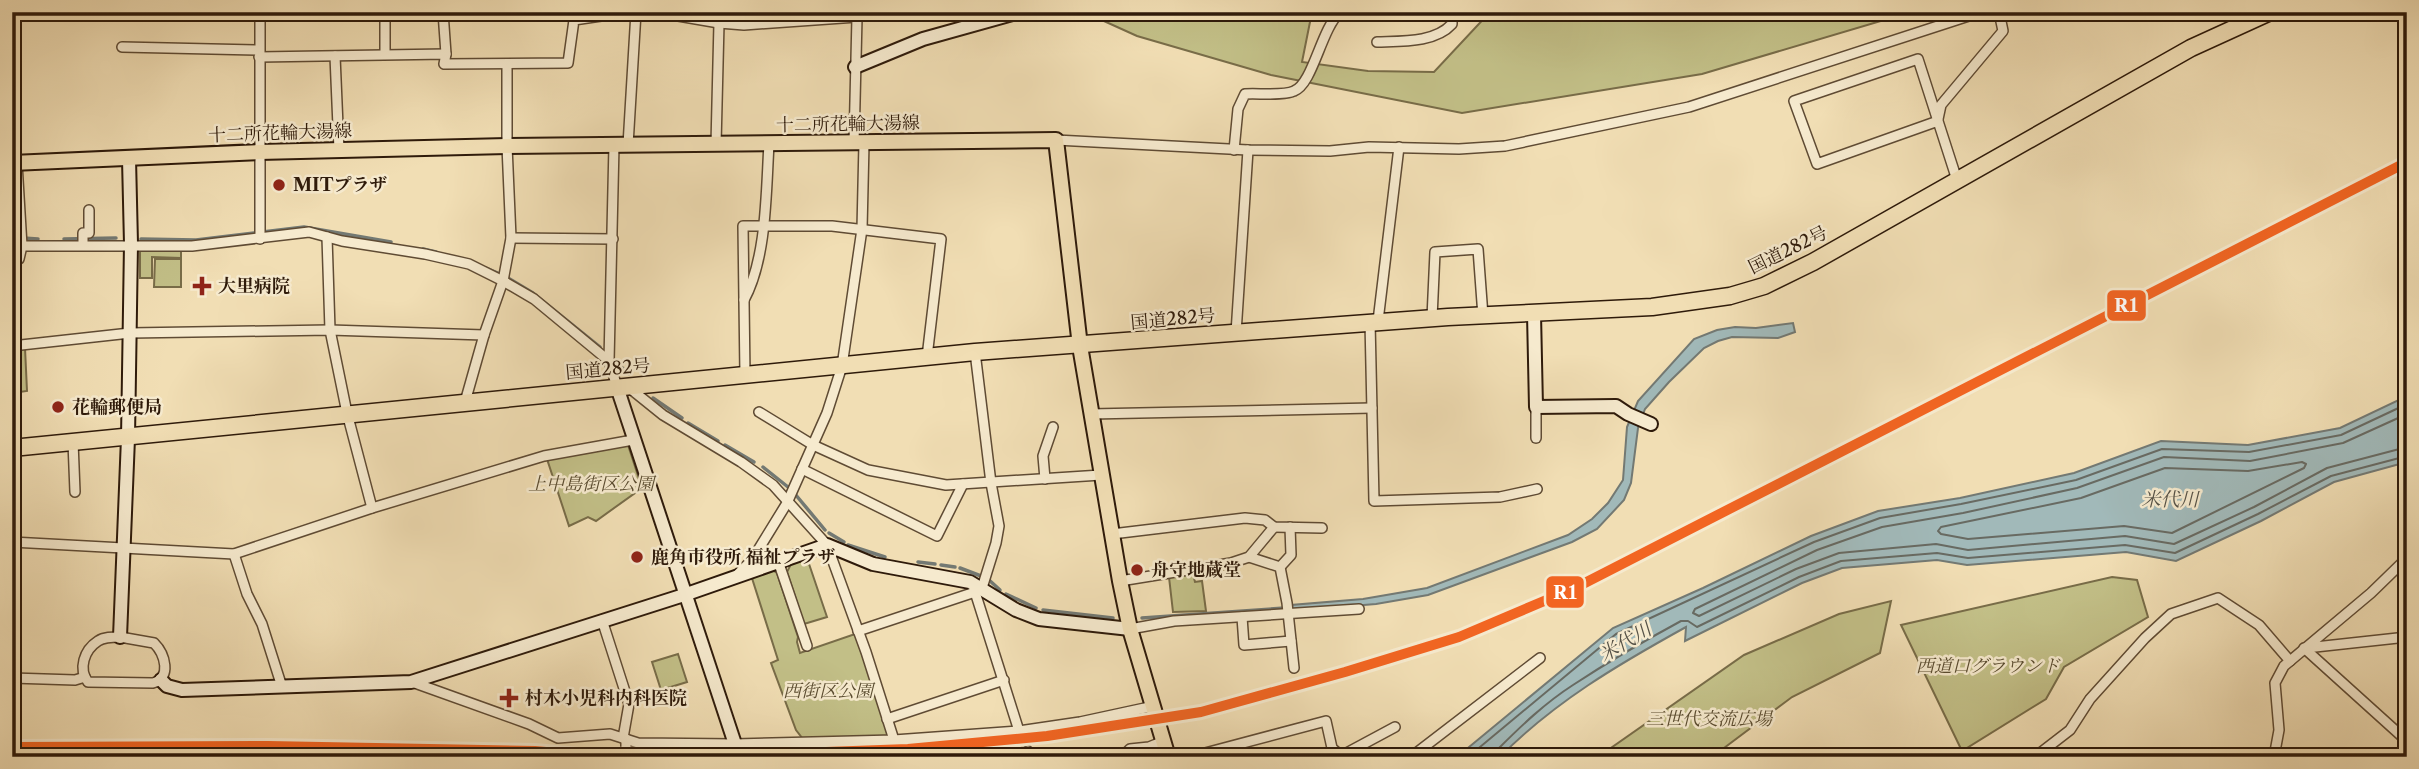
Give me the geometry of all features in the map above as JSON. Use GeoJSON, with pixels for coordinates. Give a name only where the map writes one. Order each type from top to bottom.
{"type":"FeatureCollection","features":[{"type":"Feature","properties":{"kind":"highway","name":"国道282号"},"geometry":{"type":"LineString","coordinates":[[12,447],[128,438],[347,413],[975,352],[1432,318],[1652,307],[1730,296],[1764,286],[1813,262],[2191,48],[2270,12]]}},
{"type":"Feature","properties":{"kind":"main road","name":"十二所花輪大湯線"},"geometry":{"type":"LineString","coordinates":[[14,159],[129,159],[259,152],[507,146],[1056,140]]}},
{"type":"Feature","properties":{"kind":"main road"},"geometry":{"type":"LineString","coordinates":[[1056,140],[1080,346],[1120,581],[1130,629],[1168,757]]}},
{"type":"Feature","properties":{"kind":"street"},"geometry":{"type":"LineString","coordinates":[[260,12],[260,238]]}},
{"type":"Feature","properties":{"kind":"street"},"geometry":{"type":"LineString","coordinates":[[385,54],[386,12]]}},
{"type":"Feature","properties":{"kind":"street"},"geometry":{"type":"LineString","coordinates":[[443,12],[446,54],[444,64],[568,63],[574,20],[628,12]]}},
{"type":"Feature","properties":{"kind":"street"},"geometry":{"type":"LineString","coordinates":[[609,361],[613,239],[636,12]]}},
{"type":"Feature","properties":{"kind":"street"},"geometry":{"type":"LineString","coordinates":[[655,12],[744,25],[794,23],[859,15],[855,67],[862,229],[842,366],[827,413],[788,503],[752,560],[737,576]]}},
{"type":"Feature","properties":{"kind":"street"},"geometry":{"type":"LineString","coordinates":[[855,67],[923,39],[1020,12]]}},
{"type":"Feature","properties":{"kind":"street"},"geometry":{"type":"LineString","coordinates":[[1234,150],[1238,109],[1245,94],[1294,92],[1304,83],[1331,20],[1340,12]]}},
{"type":"Feature","properties":{"kind":"street"},"geometry":{"type":"LineString","coordinates":[[1377,42],[1411,41],[1445,32],[1452,23],[1452,12]]}},
{"type":"Feature","properties":{"kind":"street"},"geometry":{"type":"LineString","coordinates":[[1056,140],[1234,150],[1330,151],[1369,147],[1460,149],[1505,146],[1689,107],[1981,12]]}},
{"type":"Feature","properties":{"kind":"street"},"geometry":{"type":"LineString","coordinates":[[1938,121],[1941,105],[2003,31],[1999,12]]}},
{"type":"Feature","properties":{"kind":"street"},"geometry":{"type":"LineString","coordinates":[[716,144],[719,23]]}},
{"type":"Feature","properties":{"kind":"street"},"geometry":{"type":"LineString","coordinates":[[122,47],[335,56],[446,54]]}},
{"type":"Feature","properties":{"kind":"street"},"geometry":{"type":"LineString","coordinates":[[335,56],[339,150]]}},
{"type":"Feature","properties":{"kind":"street"},"geometry":{"type":"LineString","coordinates":[[1938,121],[1817,164],[1794,102],[1918,59],[1938,121],[1957,180]]}},
{"type":"Feature","properties":{"kind":"street"},"geometry":{"type":"LineString","coordinates":[[465,402],[503,281],[511,238],[507,64]]}},
{"type":"Feature","properties":{"kind":"street"},"geometry":{"type":"LineString","coordinates":[[744,301],[751,287],[764,226],[769,144]]}},
{"type":"Feature","properties":{"kind":"street"},"geometry":{"type":"LineString","coordinates":[[1399,148],[1374,322],[1374,500],[1500,497],[1537,489]]}},
{"type":"Feature","properties":{"kind":"street"},"geometry":{"type":"LineString","coordinates":[[1236,333],[1248,150]]}},
{"type":"Feature","properties":{"kind":"street"},"geometry":{"type":"LineString","coordinates":[[12,260],[19,259],[22,246],[14,159]]}},
{"type":"Feature","properties":{"kind":"street"},"geometry":{"type":"LineString","coordinates":[[120,637],[130,333],[129,159]]}},
{"type":"Feature","properties":{"kind":"street"},"geometry":{"type":"LineString","coordinates":[[83,245],[83,233],[89,233],[89,210]]}},
{"type":"Feature","properties":{"kind":"street"},"geometry":{"type":"LineString","coordinates":[[745,375],[743,226],[832,226],[941,239],[927,357]]}},
{"type":"Feature","properties":{"kind":"street"},"geometry":{"type":"LineString","coordinates":[[22,246],[260,238],[309,232],[469,264],[534,299],[609,361],[622,387],[633,440],[735,744]]}},
{"type":"Feature","properties":{"kind":"street"},"geometry":{"type":"LineString","coordinates":[[327,237],[330,330],[347,413],[372,508]]}},
{"type":"Feature","properties":{"kind":"street"},"geometry":{"type":"LineString","coordinates":[[511,238],[613,239]]}},
{"type":"Feature","properties":{"kind":"street"},"geometry":{"type":"LineString","coordinates":[[1432,318],[1435,252],[1478,249],[1483,316]]}},
{"type":"Feature","properties":{"kind":"street"},"geometry":{"type":"LineString","coordinates":[[1534,314],[1536,438]]}},
{"type":"Feature","properties":{"kind":"street"},"geometry":{"type":"LineString","coordinates":[[12,346],[130,333],[330,330],[484,335]]}},
{"type":"Feature","properties":{"kind":"street"},"geometry":{"type":"LineString","coordinates":[[975,352],[999,526],[996,543],[979,590],[1019,731]]}},
{"type":"Feature","properties":{"kind":"street"},"geometry":{"type":"LineString","coordinates":[[622,387],[773,485],[827,545],[894,740]]}},
{"type":"Feature","properties":{"kind":"street"},"geometry":{"type":"LineString","coordinates":[[1536,407],[1616,406],[1648,423]]}},
{"type":"Feature","properties":{"kind":"street"},"geometry":{"type":"LineString","coordinates":[[1091,414],[1372,408]]}},
{"type":"Feature","properties":{"kind":"street"},"geometry":{"type":"LineString","coordinates":[[759,412],[813,445],[868,470],[946,485],[1101,475]]}},
{"type":"Feature","properties":{"kind":"street"},"geometry":{"type":"LineString","coordinates":[[1045,479],[1043,456],[1053,427]]}},
{"type":"Feature","properties":{"kind":"street"},"geometry":{"type":"LineString","coordinates":[[12,542],[234,554],[372,508],[544,456],[633,440]]}},
{"type":"Feature","properties":{"kind":"street"},"geometry":{"type":"LineString","coordinates":[[73,442],[75,492]]}},
{"type":"Feature","properties":{"kind":"street"},"geometry":{"type":"LineString","coordinates":[[802,469],[937,536],[963,484]]}},
{"type":"Feature","properties":{"kind":"street"},"geometry":{"type":"LineString","coordinates":[[1112,534],[1245,519],[1265,520],[1274,527],[1322,528]]}},
{"type":"Feature","properties":{"kind":"street"},"geometry":{"type":"LineString","coordinates":[[1249,558],[1274,527]]}},
{"type":"Feature","properties":{"kind":"street"},"geometry":{"type":"LineString","coordinates":[[1280,567],[1291,555],[1290,527]]}},
{"type":"Feature","properties":{"kind":"street"},"geometry":{"type":"LineString","coordinates":[[161,680],[167,686],[182,690],[411,682],[827,545],[873,564],[958,578],[1016,610],[1039,619],[1130,629],[1174,621],[1359,609]]}},
{"type":"Feature","properties":{"kind":"street"},"geometry":{"type":"LineString","coordinates":[[234,554],[282,687]]}},
{"type":"Feature","properties":{"kind":"street"},"geometry":{"type":"LineString","coordinates":[[1120,581],[1249,558],[1280,567]]}},
{"type":"Feature","properties":{"kind":"street"},"geometry":{"type":"LineString","coordinates":[[2274,757],[2278,730],[2275,683],[2284,666],[2371,593],[2407,558]]}},
{"type":"Feature","properties":{"kind":"street"},"geometry":{"type":"LineString","coordinates":[[778,561],[807,646]]}},
{"type":"Feature","properties":{"kind":"street"},"geometry":{"type":"LineString","coordinates":[[1280,567],[1294,668]]}},
{"type":"Feature","properties":{"kind":"street"},"geometry":{"type":"LineString","coordinates":[[858,631],[979,590]]}},
{"type":"Feature","properties":{"kind":"street"},"geometry":{"type":"LineString","coordinates":[[2035,757],[2070,730],[2090,699],[2145,638],[2171,614],[2218,598],[2259,625],[2290,661]]}},
{"type":"Feature","properties":{"kind":"street"},"geometry":{"type":"LineString","coordinates":[[1242,617],[1244,645],[1291,641]]}},
{"type":"Feature","properties":{"kind":"street"},"geometry":{"type":"LineString","coordinates":[[602,620],[629,704],[624,739],[626,757]]}},
{"type":"Feature","properties":{"kind":"street"},"geometry":{"type":"LineString","coordinates":[[120,637],[154,643],[162,654],[164,677],[153,683],[95,683],[85,677],[84,660],[98,641],[120,637]]}},
{"type":"Feature","properties":{"kind":"street"},"geometry":{"type":"LineString","coordinates":[[2304,648],[2407,637]]}},
{"type":"Feature","properties":{"kind":"street"},"geometry":{"type":"LineString","coordinates":[[2304,648],[2407,741]]}},
{"type":"Feature","properties":{"kind":"street"},"geometry":{"type":"LineString","coordinates":[[1411,757],[1540,659]]}},
{"type":"Feature","properties":{"kind":"street"},"geometry":{"type":"LineString","coordinates":[[12,678],[75,680],[85,677]]}},
{"type":"Feature","properties":{"kind":"street"},"geometry":{"type":"LineString","coordinates":[[887,719],[1004,680]]}},
{"type":"Feature","properties":{"kind":"street"},"geometry":{"type":"LineString","coordinates":[[411,682],[529,724],[558,738],[610,734],[638,743],[735,744],[894,740],[1019,731],[1080,722],[1154,706]]}},
{"type":"Feature","properties":{"kind":"street"},"geometry":{"type":"LineString","coordinates":[[1190,757],[1326,721],[1332,748],[1341,756],[1395,727]]}},
{"type":"Feature","properties":{"kind":"street"},"geometry":{"type":"LineString","coordinates":[[1122,757],[1130,748],[1149,747],[1164,741]]}},
{"type":"Feature","properties":{"kind":"green space"},"geometry":{"type":"Polygon","coordinates":[[[1084,12],[1312,12],[1302,62],[1368,71],[1434,72],[1490,12],[1911,12],[1702,74],[1462,113],[1271,75],[1137,36],[1084,12]]]}},
{"type":"Feature","properties":{"kind":"green space"},"geometry":{"type":"Polygon","coordinates":[[[140,248],[181,249],[181,258],[152,257],[152,278],[140,278],[140,248]]]}},
{"type":"Feature","properties":{"kind":"green space"},"geometry":{"type":"Polygon","coordinates":[[[155,259],[181,259],[181,287],[154,287],[155,259]]]}},
{"type":"Feature","properties":{"kind":"green space"},"geometry":{"type":"Polygon","coordinates":[[[25,348],[27,391],[12,393],[12,350],[25,348]]]}},
{"type":"Feature","properties":{"kind":"green space","name":"上中島街区公園"},"geometry":{"type":"Polygon","coordinates":[[[628,445],[642,488],[596,521],[588,517],[569,526],[547,459],[628,445]]]}},
{"type":"Feature","properties":{"kind":"green space"},"geometry":{"type":"Polygon","coordinates":[[[807,558],[827,617],[804,624],[787,572],[791,564],[807,558]]]}},
{"type":"Feature","properties":{"kind":"green space","name":"西街区公園"},"geometry":{"type":"Polygon","coordinates":[[[769,568],[777,573],[798,637],[800,653],[855,634],[890,736],[803,739],[796,730],[771,663],[778,660],[751,575],[769,568]]]}},
{"type":"Feature","properties":{"kind":"green space"},"geometry":{"type":"Polygon","coordinates":[[[1193,574],[1195,582],[1202,581],[1206,611],[1173,612],[1169,577],[1193,574]]]}},
{"type":"Feature","properties":{"kind":"green space","name":"西道口グラウンド"},"geometry":{"type":"Polygon","coordinates":[[[2112,577],[2137,580],[2148,617],[2064,667],[2046,699],[1962,751],[1901,625],[2112,577]]]}},
{"type":"Feature","properties":{"kind":"green space","name":"三世代交流広場"},"geometry":{"type":"Polygon","coordinates":[[[1891,601],[1880,653],[1792,697],[1712,757],[1598,757],[1744,655],[1839,614],[1891,601]]]}},
{"type":"Feature","properties":{"kind":"green space"},"geometry":{"type":"Polygon","coordinates":[[[678,654],[687,682],[661,690],[652,662],[678,654]]]}},
{"type":"Feature","properties":{"kind":"water"},"geometry":{"type":"Polygon","coordinates":[[[1793,323],[1795,332],[1778,338],[1732,337],[1718,341],[1704,348],[1669,382],[1645,409],[1638,428],[1631,483],[1624,500],[1597,529],[1572,542],[1428,595],[1376,604],[1290,611],[1291,605],[1363,599],[1427,588],[1568,535],[1592,519],[1608,503],[1623,480],[1627,427],[1638,401],[1694,339],[1717,330],[1735,327],[1756,328],[1793,323]]]}},
{"type":"Feature","properties":{"kind":"water","name":"米代川"},"geometry":{"type":"Polygon","coordinates":[[[2407,396],[2407,462],[2334,482],[2261,521],[2176,561],[2126,552],[1967,565],[1937,560],[1842,568],[1802,583],[1685,641],[1686,627],[1636,655],[1565,701],[1500,757],[1457,757],[1613,628],[1811,536],[1878,511],[1960,498],[2074,473],[2161,441],[2248,445],[2340,428],[2407,396]]]}},
{"type":"Feature","properties":{"kind":"waterway"},"geometry":{"type":"LineString","coordinates":[[141,239],[196,240],[304,227],[391,242]]}},
{"type":"Feature","properties":{"kind":"waterway"},"geometry":{"type":"LineString","coordinates":[[23,238],[38,239]]}},
{"type":"Feature","properties":{"kind":"waterway"},"geometry":{"type":"LineString","coordinates":[[64,239],[116,238]]}},
{"type":"Feature","properties":{"kind":"waterway"},"geometry":{"type":"LineString","coordinates":[[423,249],[436,252]]}},
{"type":"Feature","properties":{"kind":"waterway"},"geometry":{"type":"LineString","coordinates":[[486,268],[500,274]]}},
{"type":"Feature","properties":{"kind":"waterway"},"geometry":{"type":"LineString","coordinates":[[508,278],[533,293],[600,347]]}},
{"type":"Feature","properties":{"kind":"waterway"},"geometry":{"type":"LineString","coordinates":[[618,364],[629,374]]}},
{"type":"Feature","properties":{"kind":"waterway"},"geometry":{"type":"LineString","coordinates":[[653,398],[682,418]]}},
{"type":"Feature","properties":{"kind":"waterway"},"geometry":{"type":"LineString","coordinates":[[688,423],[718,441]]}},
{"type":"Feature","properties":{"kind":"waterway"},"geometry":{"type":"LineString","coordinates":[[725,445],[754,462]]}},
{"type":"Feature","properties":{"kind":"waterway"},"geometry":{"type":"LineString","coordinates":[[763,467],[788,487]]}},
{"type":"Feature","properties":{"kind":"waterway"},"geometry":{"type":"LineString","coordinates":[[795,494],[825,530]]}},
{"type":"Feature","properties":{"kind":"waterway"},"geometry":{"type":"LineString","coordinates":[[829,533],[844,542]]}},
{"type":"Feature","properties":{"kind":"waterway"},"geometry":{"type":"LineString","coordinates":[[848,545],[885,557]]}},
{"type":"Feature","properties":{"kind":"waterway"},"geometry":{"type":"LineString","coordinates":[[918,562],[935,564]]}},
{"type":"Feature","properties":{"kind":"waterway"},"geometry":{"type":"LineString","coordinates":[[941,565],[955,567]]}},
{"type":"Feature","properties":{"kind":"waterway"},"geometry":{"type":"LineString","coordinates":[[960,568],[981,576]]}},
{"type":"Feature","properties":{"kind":"waterway"},"geometry":{"type":"LineString","coordinates":[[989,580],[1000,590]]}},
{"type":"Feature","properties":{"kind":"waterway"},"geometry":{"type":"LineString","coordinates":[[1006,594],[1036,608]]}},
{"type":"Feature","properties":{"kind":"waterway"},"geometry":{"type":"LineString","coordinates":[[1142,618],[1285,608]]}},
{"type":"Feature","properties":{"kind":"waterway"},"geometry":{"type":"LineString","coordinates":[[1043,610],[1113,618]]}},
{"type":"Feature","properties":{"kind":"tunnel"},"geometry":{"type":"LineString","coordinates":[[1019,731],[1028,751]]}},
{"type":"Feature","properties":{"kind":"transit line","name":"R1"},"geometry":{"type":"LineString","coordinates":[[12,747],[268,746],[535,751],[579,755],[771,754],[908,749],[1047,736],[1201,712],[1459,637],[1575,588],[2407,162]]}},
{"type":"Feature","properties":{"kind":"place","name":"MITプラザ"},"geometry":{"type":"Point","coordinates":[279,185]}},
{"type":"Feature","properties":{"kind":"place","name":"大里病院"},"geometry":{"type":"Point","coordinates":[202,286]}},
{"type":"Feature","properties":{"kind":"place","name":"花輪郵便局"},"geometry":{"type":"Point","coordinates":[58,407]}},
{"type":"Feature","properties":{"kind":"place","name":"鹿角市役所 福祉プラザ"},"geometry":{"type":"Point","coordinates":[637,557]}},
{"type":"Feature","properties":{"kind":"place","name":"舟守地蔵堂"},"geometry":{"type":"Point","coordinates":[1137,570]}},
{"type":"Feature","properties":{"kind":"place","name":"村木小児科内科医院"},"geometry":{"type":"Point","coordinates":[509,698]}}]}
